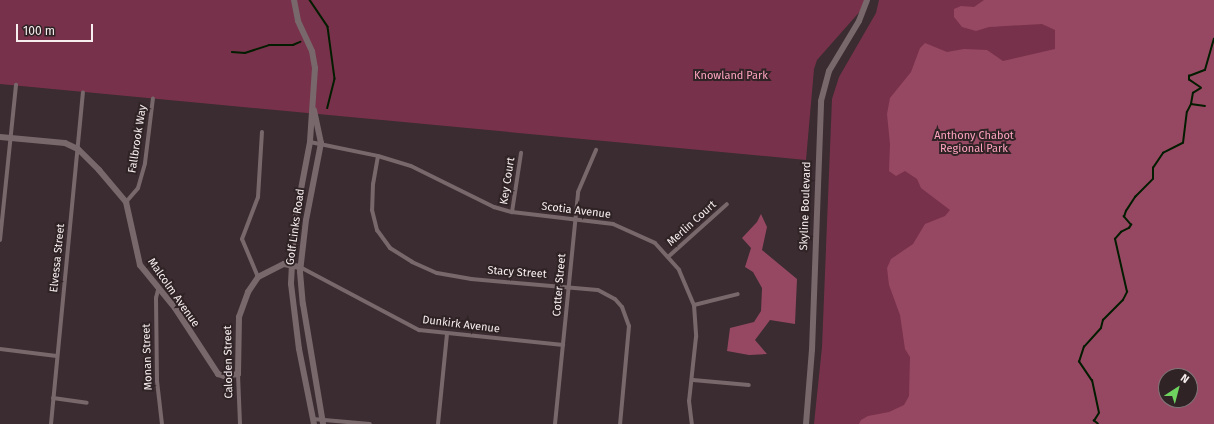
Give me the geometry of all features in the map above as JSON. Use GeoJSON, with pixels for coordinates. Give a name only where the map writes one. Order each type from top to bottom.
{"type":"FeatureCollection","features":[{"type":"Feature","properties":{"kind":"main road","name":"Golf Links Road"},"geometry":{"type":"LineString","coordinates":[[294,0],[298,21],[312,51],[315,68],[310,142],[294,226],[291,264],[291,284],[299,349],[313,422]]}},
{"type":"Feature","properties":{"kind":"main road","name":"Skyline Boulevard"},"geometry":{"type":"LineString","coordinates":[[806,424],[812,350],[821,101],[829,71],[859,21],[867,0]]}},
{"type":"Feature","properties":{"kind":"main road","name":"Golf Links Road"},"geometry":{"type":"LineString","coordinates":[[313,105],[321,143],[300,266],[303,304],[322,422]]}},
{"type":"Feature","properties":{"kind":"main road"},"geometry":{"type":"LineString","coordinates":[[0,137],[65,143],[78,149],[126,202]]}},
{"type":"Feature","properties":{"kind":"main road","name":"Malcolm Avenue"},"geometry":{"type":"LineString","coordinates":[[126,202],[135,253],[144,272],[174,308],[218,374],[224,376],[238,374]]}},
{"type":"Feature","properties":{"kind":"main road","name":"Caloden Street"},"geometry":{"type":"LineString","coordinates":[[238,374],[239,317],[248,292],[258,277],[274,268],[291,264],[300,266]]}},
{"type":"Feature","properties":{"kind":"street"},"geometry":{"type":"LineString","coordinates":[[0,240],[16,85]]}},
{"type":"Feature","properties":{"kind":"street","name":"Elvessa Street"},"geometry":{"type":"LineString","coordinates":[[51,424],[83,93]]}},
{"type":"Feature","properties":{"kind":"street","name":"Fallbrook Way"},"geometry":{"type":"LineString","coordinates":[[126,202],[138,188],[145,163],[153,98]]}},
{"type":"Feature","properties":{"kind":"street"},"geometry":{"type":"LineString","coordinates":[[258,277],[242,239],[258,198],[262,132]]}},
{"type":"Feature","properties":{"kind":"street","name":"Scotia Avenue"},"geometry":{"type":"LineString","coordinates":[[310,142],[321,143],[378,156],[411,166],[494,207],[512,212],[613,224],[635,232],[655,243],[679,270],[694,305],[696,337],[693,380],[689,401],[692,424]]}},
{"type":"Feature","properties":{"kind":"street","name":"Cotter Street"},"geometry":{"type":"LineString","coordinates":[[555,424],[578,192],[596,150]]}},
{"type":"Feature","properties":{"kind":"street","name":"Key Court"},"geometry":{"type":"LineString","coordinates":[[512,212],[521,153]]}},
{"type":"Feature","properties":{"kind":"street","name":"Stacy Street"},"geometry":{"type":"LineString","coordinates":[[378,156],[373,184],[372,210],[377,230],[390,248],[436,273],[471,279],[569,286],[607,294],[622,307],[627,317],[629,334],[620,424]]}},
{"type":"Feature","properties":{"kind":"street","name":"Merlin Court"},"geometry":{"type":"LineString","coordinates":[[668,257],[727,204]]}},
{"type":"Feature","properties":{"kind":"street","name":"Dunkirk Avenue"},"geometry":{"type":"LineString","coordinates":[[300,266],[419,330],[563,345]]}},
{"type":"Feature","properties":{"kind":"street","name":"Monan Street"},"geometry":{"type":"LineString","coordinates":[[158,290],[156,298],[157,381],[162,424]]}},
{"type":"Feature","properties":{"kind":"street"},"geometry":{"type":"LineString","coordinates":[[694,305],[738,294]]}},
{"type":"Feature","properties":{"kind":"street"},"geometry":{"type":"LineString","coordinates":[[438,424],[447,334]]}},
{"type":"Feature","properties":{"kind":"street"},"geometry":{"type":"LineString","coordinates":[[0,349],[57,356]]}},
{"type":"Feature","properties":{"kind":"street","name":"Caloden Street"},"geometry":{"type":"LineString","coordinates":[[238,374],[240,424]]}},
{"type":"Feature","properties":{"kind":"street"},"geometry":{"type":"LineString","coordinates":[[693,380],[749,385]]}},
{"type":"Feature","properties":{"kind":"street"},"geometry":{"type":"LineString","coordinates":[[53,398],[86,403]]}},
{"type":"Feature","properties":{"kind":"street"},"geometry":{"type":"LineString","coordinates":[[313,422],[370,424]]}},
{"type":"Feature","properties":{"kind":"green space","name":"Knowland Park"},"geometry":{"type":"Polygon","coordinates":[[[0,0],[870,0],[817,60],[814,69],[806,160],[0,84],[0,0]]]}},
{"type":"Feature","properties":{"kind":"green space","name":"Anthony Chabot Regional Park"},"geometry":{"type":"Polygon","coordinates":[[[879,0],[1214,0],[1214,424],[814,424],[822,347],[832,99],[839,77],[876,13],[879,0]]]}},
{"type":"Feature","properties":{"kind":"green space","name":"Anthony Chabot Regional Park"},"geometry":{"type":"Polygon","coordinates":[[[984,0],[1214,0],[1214,424],[859,424],[861,420],[868,416],[889,412],[904,405],[909,396],[910,357],[905,349],[900,315],[889,285],[887,268],[891,259],[913,244],[925,224],[945,216],[950,210],[921,188],[917,179],[905,171],[896,176],[889,171],[890,144],[887,114],[890,98],[911,72],[920,48],[925,43],[947,52],[964,49],[987,50],[1003,61],[1055,49],[1055,30],[1042,24],[989,27],[976,31],[962,27],[954,17],[954,9],[961,6],[974,7],[984,0]]]}},
{"type":"Feature","properties":{"kind":"green space"},"geometry":{"type":"Polygon","coordinates":[[[761,214],[767,227],[762,250],[797,279],[795,324],[770,320],[755,340],[767,354],[749,355],[727,351],[730,328],[754,322],[761,311],[762,288],[753,272],[745,267],[751,248],[742,238],[757,222],[761,214]]]}},
{"type":"Feature","properties":{"kind":"waterway"},"geometry":{"type":"LineString","coordinates":[[310,0],[328,27],[335,79],[328,108]]}},
{"type":"Feature","properties":{"kind":"waterway"},"geometry":{"type":"LineString","coordinates":[[1098,424],[1094,421],[1099,413],[1092,381],[1079,362],[1084,347],[1101,328],[1103,320],[1123,300],[1127,292],[1115,239],[1121,232],[1129,228],[1131,225],[1124,217],[1126,211],[1135,197],[1153,179],[1153,168],[1163,153],[1183,143],[1187,112],[1191,104],[1193,93],[1201,88],[1189,80],[1189,76],[1205,70],[1214,39]]}},
{"type":"Feature","properties":{"kind":"waterway"},"geometry":{"type":"LineString","coordinates":[[232,52],[245,53],[269,45],[293,45],[300,42]]}},
{"type":"Feature","properties":{"kind":"waterway"},"geometry":{"type":"LineString","coordinates":[[1191,104],[1205,106]]}}]}
